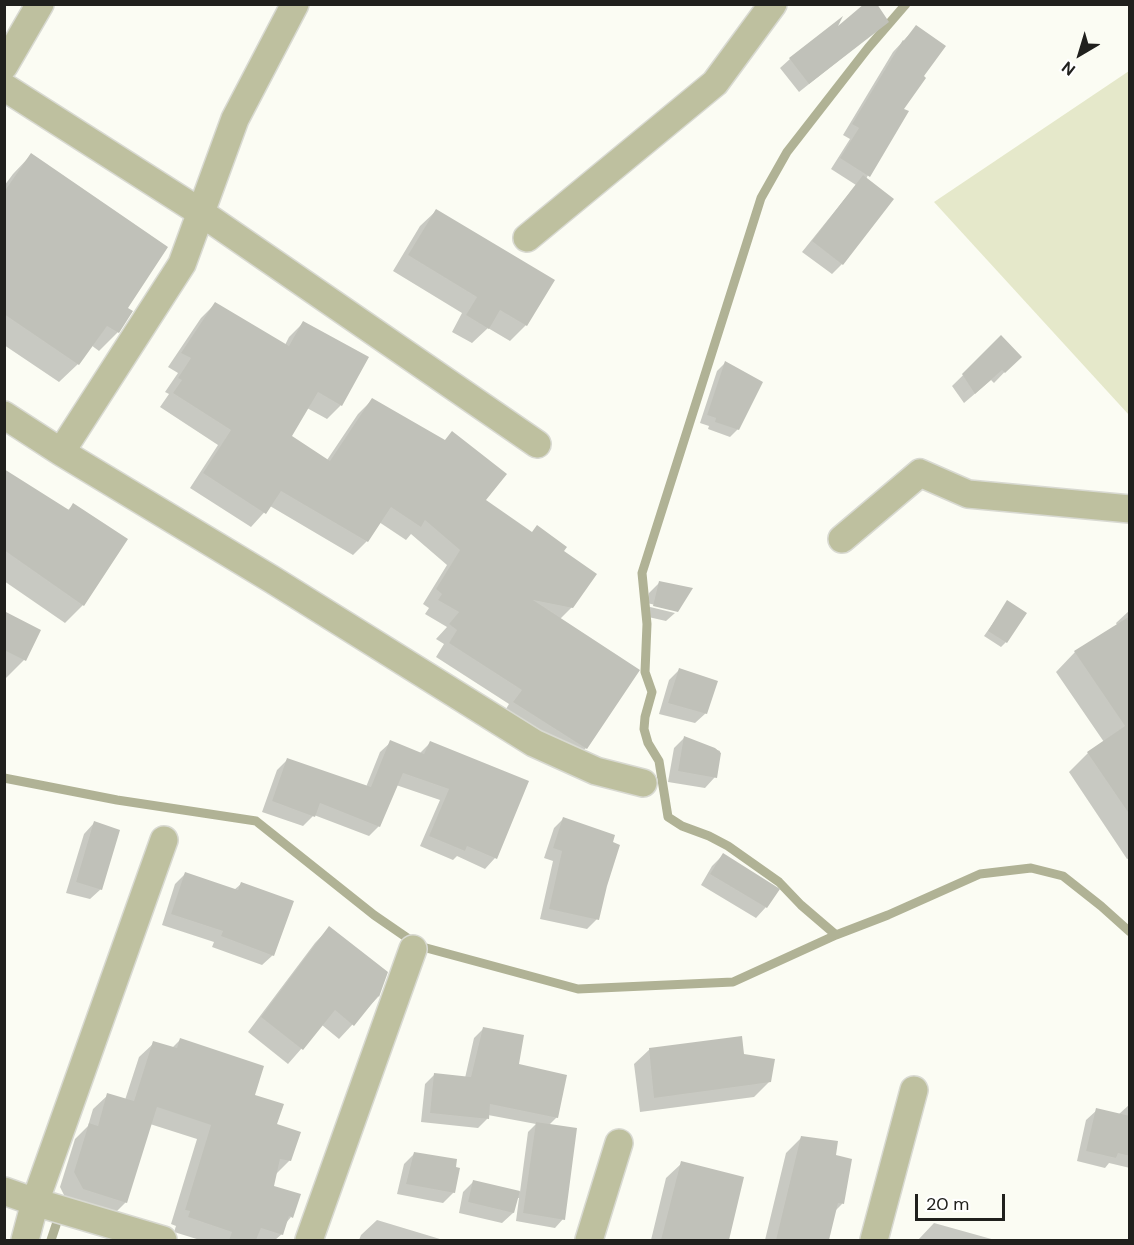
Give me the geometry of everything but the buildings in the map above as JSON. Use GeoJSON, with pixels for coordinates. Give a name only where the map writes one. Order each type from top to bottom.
{"type":"FeatureCollection","features":[{"type":"Feature","properties":{"kind":"street"},"geometry":{"type":"LineString","coordinates":[[4,66],[40,4]]}},
{"type":"Feature","properties":{"kind":"street"},"geometry":{"type":"LineString","coordinates":[[61,452],[182,264],[235,119],[295,4]]}},
{"type":"Feature","properties":{"kind":"street"},"geometry":{"type":"LineString","coordinates":[[526,238],[715,83],[773,4]]}},
{"type":"Feature","properties":{"kind":"street"},"geometry":{"type":"LineString","coordinates":[[4,87],[200,213],[537,444]]}},
{"type":"Feature","properties":{"kind":"street"},"geometry":{"type":"LineString","coordinates":[[4,415],[534,743],[596,771],[643,783]]}},
{"type":"Feature","properties":{"kind":"street"},"geometry":{"type":"LineString","coordinates":[[842,539],[920,473],[968,494],[1130,509]]}},
{"type":"Feature","properties":{"kind":"street"},"geometry":{"type":"LineString","coordinates":[[24,1240],[35,1202],[164,840]]}},
{"type":"Feature","properties":{"kind":"street"},"geometry":{"type":"LineString","coordinates":[[309,1240],[413,949]]}},
{"type":"Feature","properties":{"kind":"street"},"geometry":{"type":"LineString","coordinates":[[873,1240],[914,1090]]}},
{"type":"Feature","properties":{"kind":"street"},"geometry":{"type":"LineString","coordinates":[[590,1240],[619,1143]]}},
{"type":"Feature","properties":{"kind":"street"},"geometry":{"type":"LineString","coordinates":[[4,1191],[162,1240]]}},
{"type":"Feature","properties":{"kind":"green space"},"geometry":{"type":"Polygon","coordinates":[[[1129,71],[1129,415],[934,202],[1129,71]]]}},
{"type":"Feature","properties":{"kind":"waterway"},"geometry":{"type":"LineString","coordinates":[[836,935],[801,905],[779,882],[728,846],[682,826],[668,817],[659,761],[648,743],[644,729],[652,692],[645,672],[647,624],[642,573],[761,198],[787,152],[868,48],[906,4]]}},
{"type":"Feature","properties":{"kind":"waterway"},"geometry":{"type":"LineString","coordinates":[[4,778],[117,800],[256,821],[374,915],[419,946],[578,989],[733,982],[980,874],[1031,868],[1063,876],[1130,932]]}},
{"type":"Feature","properties":{"kind":"waterway"},"geometry":{"type":"LineString","coordinates":[[51,1240],[56,1225]]}}]}
